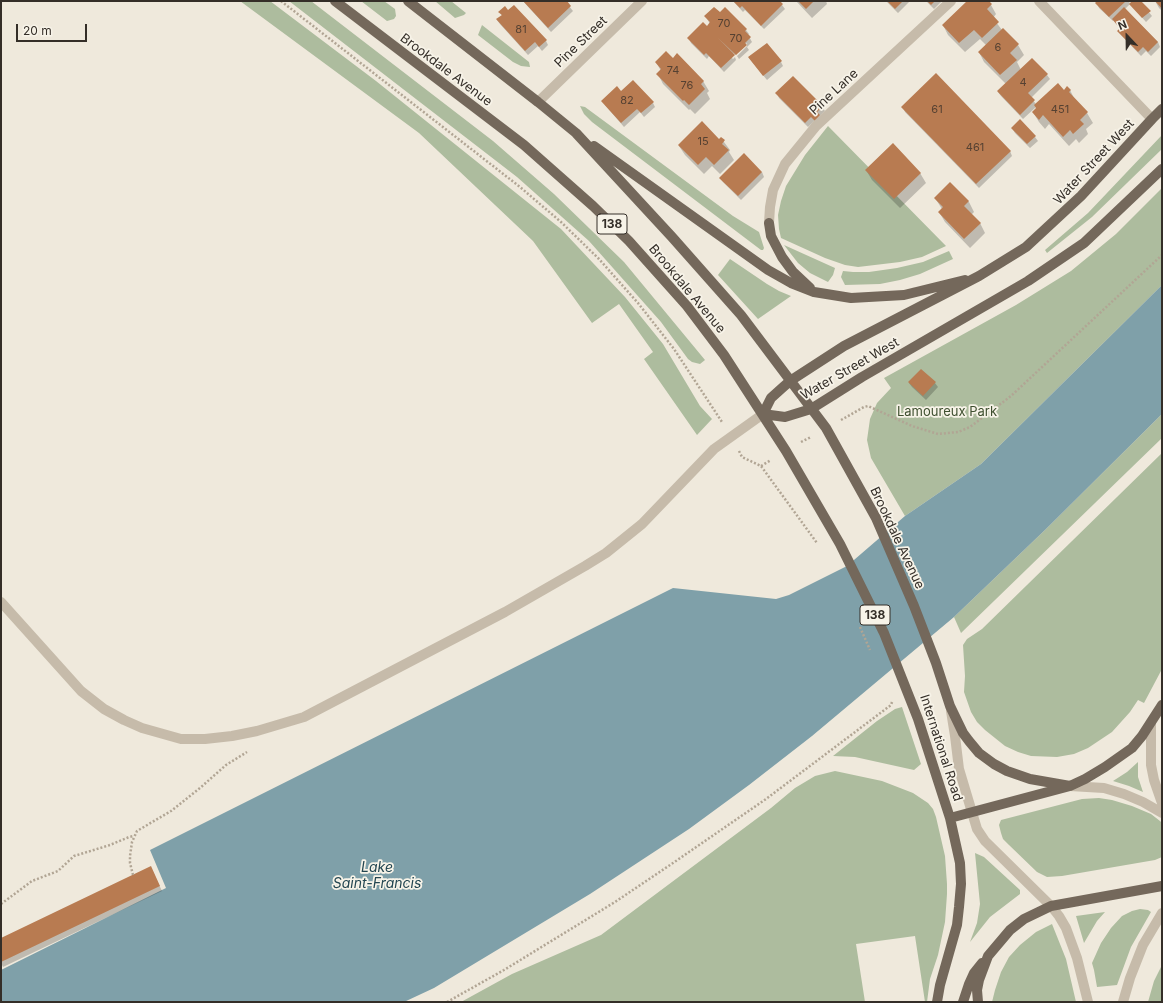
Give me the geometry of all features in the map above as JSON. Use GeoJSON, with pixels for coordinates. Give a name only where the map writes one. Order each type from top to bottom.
{"type":"FeatureCollection","features":[{"type":"Feature","properties":{"kind":"main road","name":"Brookdale Avenue"},"geometry":{"type":"LineString","coordinates":[[335,1],[524,145],[593,206],[629,241],[687,306],[724,355],[763,414],[840,544],[884,633],[906,687]]}},
{"type":"Feature","properties":{"kind":"main road","name":"Brookdale Avenue"},"geometry":{"type":"LineString","coordinates":[[408,1],[576,133],[672,237],[741,315],[826,428],[876,518],[914,606],[936,663]]}},
{"type":"Feature","properties":{"kind":"main road","name":"Water Street West"},"geometry":{"type":"LineString","coordinates":[[1162,109],[1082,196],[1026,247],[979,276],[844,346],[790,381],[771,398],[763,414],[785,417],[811,409],[862,377],[1028,282],[1084,242],[1162,169]]}},
{"type":"Feature","properties":{"kind":"main road"},"geometry":{"type":"LineString","coordinates":[[576,133],[768,270],[791,283],[814,292],[851,298],[904,295],[979,276]]}},
{"type":"Feature","properties":{"kind":"main road"},"geometry":{"type":"LineString","coordinates":[[769,223],[771,236],[782,257],[793,272],[814,292]]}},
{"type":"Feature","properties":{"kind":"main road","name":"International Road"},"geometry":{"type":"LineString","coordinates":[[936,663],[950,706],[963,732],[979,752],[994,764],[1007,771],[1030,779],[1070,786]]}},
{"type":"Feature","properties":{"kind":"main road","name":"International Road"},"geometry":{"type":"LineString","coordinates":[[906,687],[950,818],[960,863],[960,907],[958,925],[940,985],[937,1002]]}},
{"type":"Feature","properties":{"kind":"main road","name":"International Road"},"geometry":{"type":"LineString","coordinates":[[950,818],[1070,786],[1105,767],[1127,751],[1142,736],[1162,705]]}},
{"type":"Feature","properties":{"kind":"main road"},"geometry":{"type":"LineString","coordinates":[[963,1002],[968,984],[974,973],[1010,930],[1024,919],[1051,906],[1162,886]]}},
{"type":"Feature","properties":{"kind":"main road"},"geometry":{"type":"LineString","coordinates":[[978,1002],[977,990],[979,980],[988,956]]}},
{"type":"Feature","properties":{"kind":"street","name":"Pine Street"},"geometry":{"type":"LineString","coordinates":[[538,102],[642,1]]}},
{"type":"Feature","properties":{"kind":"street","name":"Pine Lane"},"geometry":{"type":"LineString","coordinates":[[769,223],[773,190],[785,164],[816,126],[951,1]]}},
{"type":"Feature","properties":{"kind":"street"},"geometry":{"type":"LineString","coordinates":[[1039,1],[1152,119]]}},
{"type":"Feature","properties":{"kind":"street"},"geometry":{"type":"LineString","coordinates":[[1,602],[81,691],[104,709],[124,720],[147,730],[181,739],[225,737],[257,731],[304,717],[498,616],[606,553],[642,524],[714,449],[763,414]]}},
{"type":"Feature","properties":{"kind":"street"},"geometry":{"type":"LineString","coordinates":[[950,706],[959,769],[976,829],[981,836],[1051,906],[1059,916],[1066,928],[1077,958],[1088,1002]]}},
{"type":"Feature","properties":{"kind":"street"},"geometry":{"type":"LineString","coordinates":[[1151,724],[1151,765],[1154,780],[1162,802]]}},
{"type":"Feature","properties":{"kind":"street"},"geometry":{"type":"LineString","coordinates":[[1070,786],[1104,788],[1143,802],[1162,813]]}},
{"type":"Feature","properties":{"kind":"street"},"geometry":{"type":"LineString","coordinates":[[1123,1002],[1130,978],[1143,945],[1162,913]]}},
{"type":"Feature","properties":{"kind":"path"},"geometry":{"type":"LineString","coordinates":[[281,1],[520,187],[561,222],[599,259],[656,326],[690,372],[742,456],[761,466],[818,544]]}},
{"type":"Feature","properties":{"kind":"path"},"geometry":{"type":"LineString","coordinates":[[761,466],[826,428],[868,406],[912,426],[938,434],[958,432],[970,427],[1011,396],[1162,255]]}},
{"type":"Feature","properties":{"kind":"path"},"geometry":{"type":"LineString","coordinates":[[447,1002],[504,970],[615,902],[717,834],[891,705],[892,699]]}},
{"type":"Feature","properties":{"kind":"path"},"geometry":{"type":"LineString","coordinates":[[133,875],[130,860],[134,836],[137,831],[171,811],[226,765],[252,749]]}},
{"type":"Feature","properties":{"kind":"path"},"geometry":{"type":"LineString","coordinates":[[1,904],[32,880],[58,871],[74,856],[134,836]]}},
{"type":"Feature","properties":{"kind":"green space"},"geometry":{"type":"Polygon","coordinates":[[[240,1],[270,1],[376,81],[561,229],[625,297],[663,344],[700,406],[712,419],[697,435],[644,359],[653,352],[619,304],[592,323],[533,241],[419,133],[240,1]]]}},
{"type":"Feature","properties":{"kind":"green space"},"geometry":{"type":"Polygon","coordinates":[[[289,1],[311,1],[493,141],[554,194],[624,262],[705,360],[700,364],[692,362],[688,359],[661,322],[589,241],[517,177],[289,1]]]}},
{"type":"Feature","properties":{"kind":"green space"},"geometry":{"type":"Polygon","coordinates":[[[361,1],[384,1],[395,9],[396,16],[394,19],[387,21],[361,1]]]}},
{"type":"Feature","properties":{"kind":"green space"},"geometry":{"type":"Polygon","coordinates":[[[435,1],[451,1],[466,13],[455,18],[435,1]]]}},
{"type":"Feature","properties":{"kind":"green space"},"geometry":{"type":"Polygon","coordinates":[[[482,25],[529,62],[530,67],[521,66],[513,62],[478,35],[482,25]]]}},
{"type":"Feature","properties":{"kind":"green space"},"geometry":{"type":"Polygon","coordinates":[[[580,106],[585,107],[733,216],[759,232],[764,248],[763,250],[592,122],[584,114],[580,106]]]}},
{"type":"Feature","properties":{"kind":"green space"},"geometry":{"type":"Polygon","coordinates":[[[828,126],[946,246],[922,257],[900,262],[858,267],[845,265],[825,258],[781,238],[778,215],[786,186],[805,155],[828,126]]]}},
{"type":"Feature","properties":{"kind":"green space"},"geometry":{"type":"Polygon","coordinates":[[[1162,135],[1162,149],[1092,217],[1047,253],[1045,250],[1088,213],[1162,135]]]}},
{"type":"Feature","properties":{"kind":"green space","name":"Lamoureux Park"},"geometry":{"type":"Polygon","coordinates":[[[1162,188],[1162,285],[981,464],[905,516],[871,458],[867,440],[870,419],[877,403],[891,388],[884,378],[1016,305],[1071,271],[1116,234],[1162,188]]]}},
{"type":"Feature","properties":{"kind":"green space"},"geometry":{"type":"Polygon","coordinates":[[[784,245],[835,268],[833,275],[828,282],[810,273],[798,263],[784,245]]]}},
{"type":"Feature","properties":{"kind":"green space"},"geometry":{"type":"Polygon","coordinates":[[[949,251],[953,259],[920,274],[900,280],[880,284],[845,285],[841,277],[843,271],[869,272],[897,268],[923,262],[949,251]]]}},
{"type":"Feature","properties":{"kind":"green space"},"geometry":{"type":"Polygon","coordinates":[[[730,259],[767,284],[791,296],[758,319],[718,275],[730,259]]]}},
{"type":"Feature","properties":{"kind":"green space"},"geometry":{"type":"Polygon","coordinates":[[[1162,414],[1162,438],[961,633],[954,617],[1045,530],[1162,414]]]}},
{"type":"Feature","properties":{"kind":"green space"},"geometry":{"type":"Polygon","coordinates":[[[1162,453],[1162,669],[1144,703],[1138,700],[1130,712],[1112,732],[1088,748],[1074,754],[1057,757],[1031,756],[1005,746],[977,722],[971,712],[964,692],[965,676],[963,645],[967,639],[982,629],[1162,453]]]}},
{"type":"Feature","properties":{"kind":"green space"},"geometry":{"type":"Polygon","coordinates":[[[902,707],[921,764],[914,770],[855,757],[833,756],[877,721],[895,709],[902,707]]]}},
{"type":"Feature","properties":{"kind":"green space"},"geometry":{"type":"Polygon","coordinates":[[[1138,762],[1138,777],[1143,792],[1113,781],[1127,772],[1138,762]]]}},
{"type":"Feature","properties":{"kind":"green space"},"geometry":{"type":"Polygon","coordinates":[[[835,771],[882,781],[913,793],[928,803],[933,809],[945,856],[947,894],[945,922],[938,955],[930,979],[927,1002],[925,1002],[915,936],[856,944],[865,1002],[461,1002],[512,974],[601,935],[771,808],[795,788],[815,776],[835,771]]]}},
{"type":"Feature","properties":{"kind":"green space"},"geometry":{"type":"Polygon","coordinates":[[[1099,798],[1132,806],[1151,814],[1160,821],[1162,823],[1162,857],[1155,860],[1062,876],[1047,877],[1037,872],[1003,839],[999,825],[1001,820],[1082,799],[1099,798]]]}},
{"type":"Feature","properties":{"kind":"green space"},"geometry":{"type":"Polygon","coordinates":[[[975,853],[984,857],[1020,890],[1020,894],[990,917],[970,942],[977,923],[980,904],[975,853]]]}},
{"type":"Feature","properties":{"kind":"green space"},"geometry":{"type":"Polygon","coordinates":[[[1140,909],[1151,912],[1131,947],[1117,985],[1097,987],[1092,963],[1101,943],[1111,928],[1122,916],[1140,909]]]}},
{"type":"Feature","properties":{"kind":"green space"},"geometry":{"type":"Polygon","coordinates":[[[1105,912],[1097,921],[1084,943],[1076,916],[1105,912]]]}},
{"type":"Feature","properties":{"kind":"green space"},"geometry":{"type":"Polygon","coordinates":[[[1052,924],[1066,959],[1076,1002],[992,1002],[1001,972],[1009,957],[1020,945],[1036,932],[1052,924]]]}},
{"type":"Feature","properties":{"kind":"green space"},"geometry":{"type":"Polygon","coordinates":[[[1162,965],[1162,1002],[1148,1002],[1154,981],[1162,965]]]}},
{"type":"Feature","properties":{"kind":"water","name":"Lake Saint-Francis"},"geometry":{"type":"Polygon","coordinates":[[[1162,285],[1162,414],[1045,530],[954,617],[812,736],[749,785],[689,829],[590,894],[434,988],[404,1002],[1,1002],[1,970],[166,888],[150,850],[673,588],[776,599],[789,595],[847,566],[905,516],[981,464],[1162,285]]]}},
{"type":"Feature","properties":{"kind":"building"},"geometry":{"type":"Polygon","coordinates":[[[523,1],[567,1],[571,6],[548,28],[523,1]]]}},
{"type":"Feature","properties":{"kind":"building"},"geometry":{"type":"Polygon","coordinates":[[[733,1],[780,1],[783,4],[761,26],[742,6],[740,8],[733,1]]]}},
{"type":"Feature","properties":{"kind":"building"},"geometry":{"type":"Polygon","coordinates":[[[798,1],[814,1],[806,9],[798,1]]]}},
{"type":"Feature","properties":{"kind":"building"},"geometry":{"type":"Polygon","coordinates":[[[887,1],[903,1],[895,9],[887,1]]]}},
{"type":"Feature","properties":{"kind":"building"},"geometry":{"type":"Polygon","coordinates":[[[927,1],[935,1],[931,5],[927,1]]]}},
{"type":"Feature","properties":{"kind":"building"},"geometry":{"type":"Polygon","coordinates":[[[967,1],[989,1],[992,4],[987,9],[999,22],[982,38],[974,30],[959,43],[942,25],[967,1]]]}},
{"type":"Feature","properties":{"kind":"building"},"geometry":{"type":"Polygon","coordinates":[[[1097,1],[1126,1],[1109,17],[1095,3],[1097,1]]]}},
{"type":"Feature","properties":{"kind":"building"},"geometry":{"type":"Polygon","coordinates":[[[1132,1],[1141,1],[1151,11],[1142,18],[1129,4],[1132,1]]]}},
{"type":"Feature","properties":{"kind":"building"},"geometry":{"type":"Polygon","coordinates":[[[1155,1],[1162,1],[1162,9],[1155,1]]]}},
{"type":"Feature","properties":{"kind":"building"},"geometry":{"type":"Polygon","coordinates":[[[514,5],[547,40],[539,47],[535,42],[525,51],[496,19],[502,15],[498,12],[505,6],[508,10],[514,5]]]}},
{"type":"Feature","properties":{"kind":"building"},"geometry":{"type":"Polygon","coordinates":[[[714,7],[720,12],[725,7],[747,29],[745,31],[751,37],[745,43],[747,45],[736,55],[718,38],[735,55],[721,68],[706,53],[704,55],[687,38],[703,22],[707,26],[710,22],[704,16],[714,7]]]}},
{"type":"Feature","properties":{"kind":"building"},"geometry":{"type":"Polygon","coordinates":[[[1124,7],[1158,42],[1148,52],[1143,47],[1138,52],[1117,31],[1120,28],[1112,19],[1124,7]]]}},
{"type":"Feature","properties":{"kind":"building"},"geometry":{"type":"Polygon","coordinates":[[[1003,28],[1019,44],[1010,53],[1017,60],[1000,75],[978,52],[1003,28]]]}},
{"type":"Feature","properties":{"kind":"building"},"geometry":{"type":"Polygon","coordinates":[[[767,43],[782,61],[763,76],[748,57],[767,43]]]}},
{"type":"Feature","properties":{"kind":"building"},"geometry":{"type":"Polygon","coordinates":[[[666,51],[673,58],[677,53],[704,81],[701,84],[705,89],[689,105],[656,74],[661,69],[655,62],[666,51]]]}},
{"type":"Feature","properties":{"kind":"building"},"geometry":{"type":"Polygon","coordinates":[[[1032,58],[1048,74],[1028,93],[1035,100],[1020,115],[997,91],[1032,58]]]}},
{"type":"Feature","properties":{"kind":"building"},"geometry":{"type":"Polygon","coordinates":[[[936,73],[1011,151],[976,184],[901,107],[936,73]]]}},
{"type":"Feature","properties":{"kind":"building"},"geometry":{"type":"Polygon","coordinates":[[[793,76],[823,106],[817,112],[820,115],[815,121],[811,117],[805,123],[775,93],[793,76]]]}},
{"type":"Feature","properties":{"kind":"building"},"geometry":{"type":"Polygon","coordinates":[[[633,80],[654,102],[641,113],[637,109],[621,123],[601,101],[617,86],[621,91],[633,80]]]}},
{"type":"Feature","properties":{"kind":"building"},"geometry":{"type":"Polygon","coordinates":[[[1058,83],[1064,90],[1067,86],[1071,90],[1069,92],[1088,112],[1080,120],[1084,124],[1073,134],[1070,130],[1063,137],[1043,115],[1039,120],[1032,112],[1036,108],[1034,105],[1058,83]]]}},
{"type":"Feature","properties":{"kind":"building"},"geometry":{"type":"Polygon","coordinates":[[[1020,119],[1036,136],[1027,144],[1011,128],[1020,119]]]}},
{"type":"Feature","properties":{"kind":"building"},"geometry":{"type":"Polygon","coordinates":[[[702,121],[719,139],[721,137],[725,140],[722,144],[729,150],[714,165],[706,157],[698,165],[678,145],[702,121]]]}},
{"type":"Feature","properties":{"kind":"building"},"geometry":{"type":"Polygon","coordinates":[[[893,143],[921,173],[894,199],[865,170],[893,143]]]}},
{"type":"Feature","properties":{"kind":"building"},"geometry":{"type":"Polygon","coordinates":[[[744,153],[762,172],[738,196],[719,178],[744,153]]]}},
{"type":"Feature","properties":{"kind":"building"},"geometry":{"type":"Polygon","coordinates":[[[950,182],[969,201],[964,206],[981,223],[964,239],[938,212],[943,207],[934,198],[950,182]]]}},
{"type":"Feature","properties":{"kind":"building"},"geometry":{"type":"Polygon","coordinates":[[[921,369],[936,382],[923,396],[908,382],[921,369]]]}},
{"type":"Feature","properties":{"kind":"building"},"geometry":{"type":"Polygon","coordinates":[[[151,866],[160,886],[1,962],[1,938],[151,866]]]}}]}
